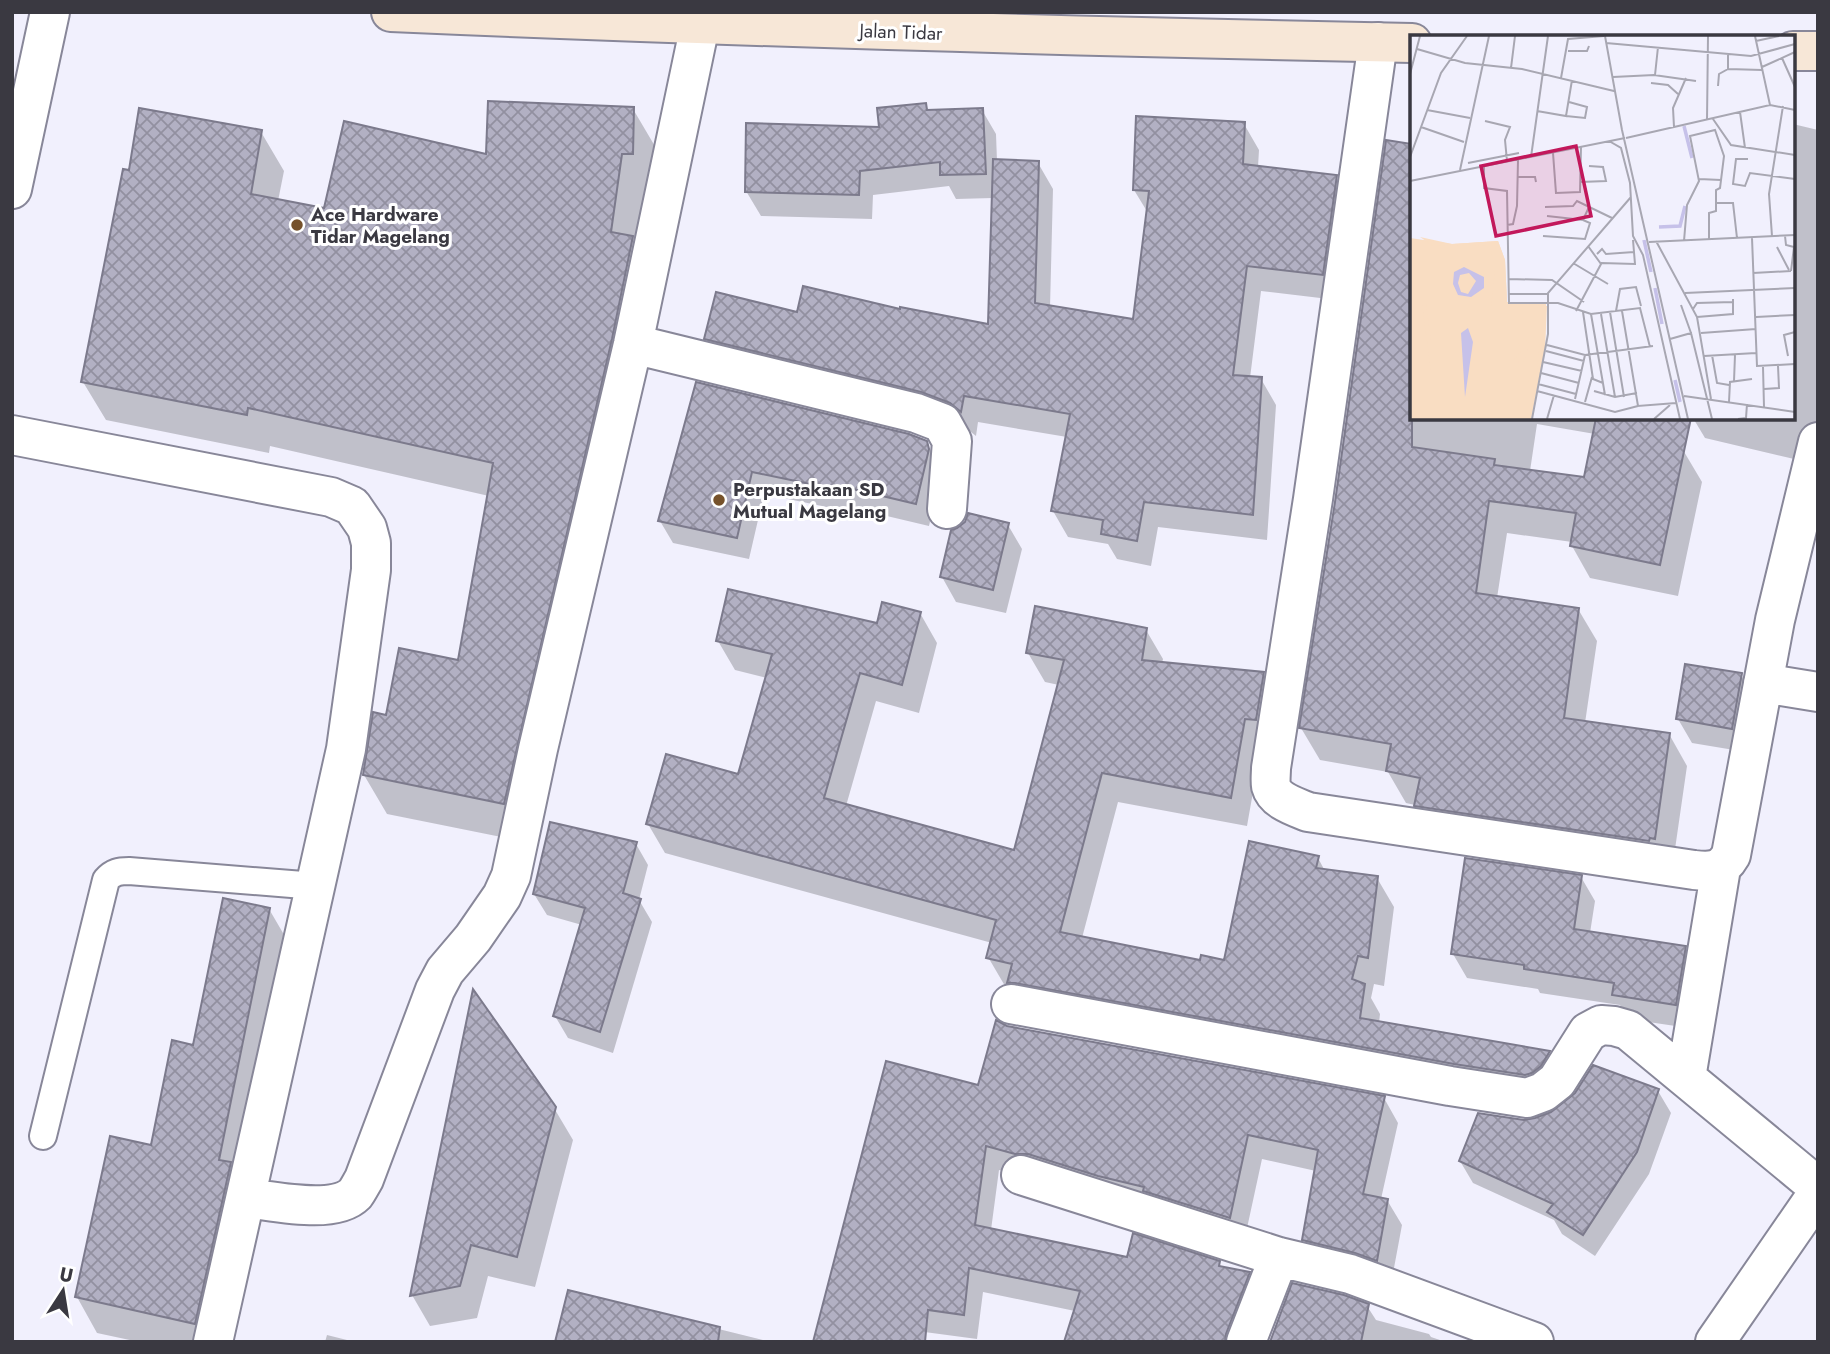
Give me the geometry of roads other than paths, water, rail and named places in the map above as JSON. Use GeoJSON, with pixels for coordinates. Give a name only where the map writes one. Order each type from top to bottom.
{"type":"FeatureCollection","features":[{"type":"Feature","properties":{"kind":"main road","name":"Jalan Tidar"},"geometry":{"type":"LineString","coordinates":[[391,12],[491,14],[700,25],[958,23],[1395,43]]}},
{"type":"Feature","properties":{"kind":"main road"},"geometry":{"type":"LineString","coordinates":[[1795,51],[1818,51]]}},
{"type":"Feature","properties":{"kind":"street"},"geometry":{"type":"LineString","coordinates":[[12,189],[50,12]]}},
{"type":"Feature","properties":{"kind":"street"},"geometry":{"type":"LineString","coordinates":[[246,1198],[321,1206],[338,1204],[354,1194],[364,1179],[435,990],[445,971],[502,896],[511,876],[633,344],[700,25]]}},
{"type":"Feature","properties":{"kind":"street"},"geometry":{"type":"LineString","coordinates":[[1395,43],[1313,499],[1271,768],[1271,785],[1285,803],[1308,812],[1694,870],[1711,872],[1721,868]]}},
{"type":"Feature","properties":{"kind":"street"},"geometry":{"type":"LineString","coordinates":[[633,344],[916,413],[942,423],[952,441],[947,509]]}},
{"type":"Feature","properties":{"kind":"street"},"geometry":{"type":"LineString","coordinates":[[12,435],[331,497],[352,506],[367,528],[371,542],[371,570],[346,749],[213,1342]]}},
{"type":"Feature","properties":{"kind":"street"},"geometry":{"type":"LineString","coordinates":[[1686,1078],[1721,868],[1731,855],[1775,620],[1818,442]]}},
{"type":"Feature","properties":{"kind":"street"},"geometry":{"type":"LineString","coordinates":[[1763,683],[1818,692]]}},
{"type":"Feature","properties":{"kind":"street"},"geometry":{"type":"LineString","coordinates":[[1011,1004],[1450,1087],[1527,1098],[1544,1093],[1557,1082],[1588,1031],[1601,1025],[1614,1026],[1628,1030],[1818,1187]]}},
{"type":"Feature","properties":{"kind":"street"},"geometry":{"type":"LineString","coordinates":[[1021,1175],[1279,1257],[1350,1274],[1534,1342]]}},
{"type":"Feature","properties":{"kind":"street"},"geometry":{"type":"LineString","coordinates":[[1715,1342],[1818,1193]]}},
{"type":"Feature","properties":{"kind":"street"},"geometry":{"type":"LineString","coordinates":[[1246,1342],[1279,1257]]}},
{"type":"Feature","properties":{"kind":"lane"},"geometry":{"type":"LineString","coordinates":[[43,1136],[106,880],[110,876],[116,872],[129,871],[316,886]]}},
{"type":"Feature","properties":{"kind":"place","name":"Ace Hardware Tidar Magelang"},"geometry":{"type":"Point","coordinates":[297,225]}},
{"type":"Feature","properties":{"kind":"place","name":"Perpustakaan SD Mutual Magelang"},"geometry":{"type":"Point","coordinates":[719,500]}}]}
